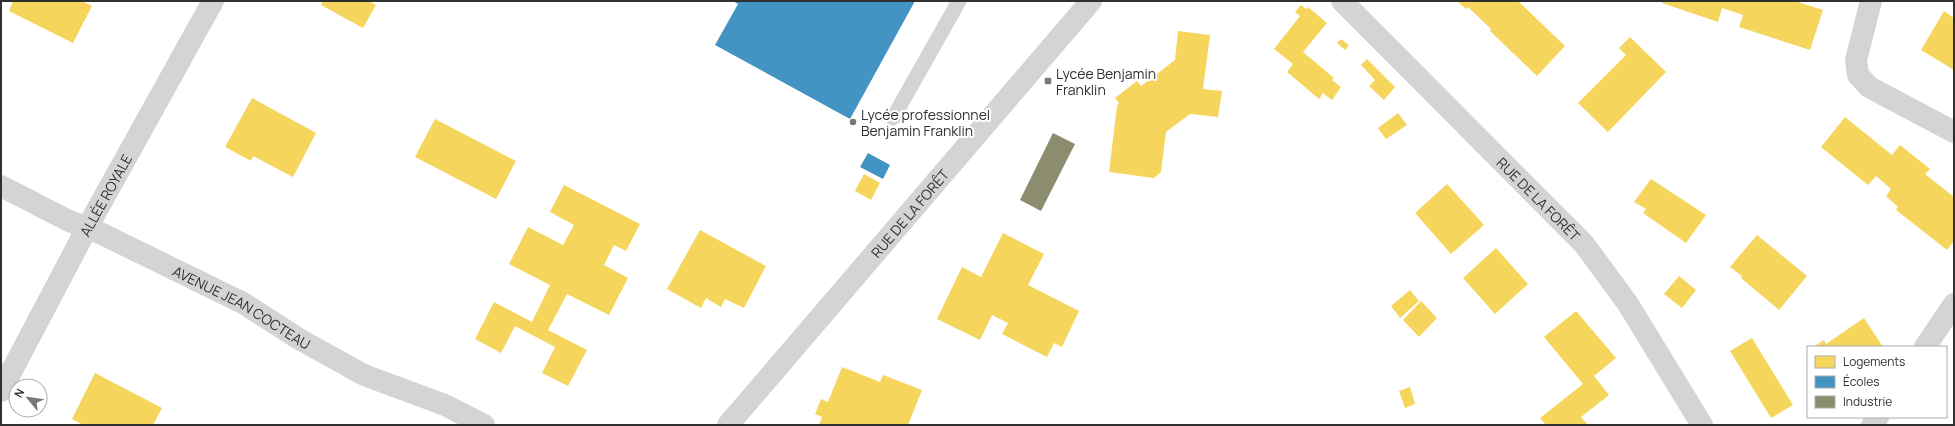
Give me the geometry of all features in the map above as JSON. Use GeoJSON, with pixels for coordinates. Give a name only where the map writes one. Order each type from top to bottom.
{"type":"FeatureCollection","features":[{"type":"Feature","properties":{"kind":"street","name":"ALLÉE ROYALE"},"geometry":{"type":"LineString","coordinates":[[1,391],[88,228],[214,1]]}},
{"type":"Feature","properties":{"kind":"street","name":"RUE DE LA FORÊT"},"geometry":{"type":"LineString","coordinates":[[728,425],[1091,1]]}},
{"type":"Feature","properties":{"kind":"street","name":"RUE DE LA FORÊT"},"geometry":{"type":"LineString","coordinates":[[1342,1],[1584,244],[1628,304],[1702,425]]}},
{"type":"Feature","properties":{"kind":"street"},"geometry":{"type":"LineString","coordinates":[[1871,1],[1856,60],[1858,75],[1869,86],[1954,132]]}},
{"type":"Feature","properties":{"kind":"street","name":"AVENUE JEAN COCTEAU"},"geometry":{"type":"LineString","coordinates":[[1,186],[67,220],[88,228],[243,303],[300,339],[364,375],[445,405],[484,425]]}},
{"type":"Feature","properties":{"kind":"street"},"geometry":{"type":"LineString","coordinates":[[1926,346],[1954,304]]}},
{"type":"Feature","properties":{"kind":"lane"},"geometry":{"type":"LineString","coordinates":[[893,118],[959,1]]}},
{"type":"Feature","properties":{"kind":"building: Logements"},"geometry":{"type":"Polygon","coordinates":[[[13,1],[82,1],[92,6],[73,43],[9,11],[13,1]]]}},
{"type":"Feature","properties":{"kind":"building: Logements"},"geometry":{"type":"Polygon","coordinates":[[[323,1],[368,1],[376,5],[363,28],[321,5],[323,1]]]}},
{"type":"Feature","properties":{"kind":"building: Logements"},"geometry":{"type":"Polygon","coordinates":[[[1457,1],[1518,1],[1565,46],[1537,76],[1490,31],[1491,29],[1468,7],[1466,9],[1457,1]]]}},
{"type":"Feature","properties":{"kind":"building: Logements"},"geometry":{"type":"Polygon","coordinates":[[[1663,1],[1795,1],[1823,10],[1810,50],[1739,27],[1743,15],[1722,8],[1718,22],[1662,3],[1663,1]]]}},
{"type":"Feature","properties":{"kind":"building: Logements"},"geometry":{"type":"Polygon","coordinates":[[[1301,5],[1306,9],[1308,7],[1327,23],[1303,52],[1334,78],[1332,80],[1341,87],[1332,100],[1323,93],[1319,99],[1287,72],[1293,64],[1274,49],[1300,16],[1295,12],[1301,5]]]}},
{"type":"Feature","properties":{"kind":"building: Logements"},"geometry":{"type":"Polygon","coordinates":[[[1944,11],[1954,18],[1954,70],[1921,50],[1944,11]]]}},
{"type":"Feature","properties":{"kind":"building: Logements"},"geometry":{"type":"Polygon","coordinates":[[[1178,31],[1210,35],[1203,89],[1222,91],[1218,117],[1190,114],[1166,132],[1161,172],[1154,178],[1109,172],[1117,106],[1119,103],[1115,98],[1137,81],[1141,86],[1175,60],[1178,31]]]}},
{"type":"Feature","properties":{"kind":"building: Logements"},"geometry":{"type":"Polygon","coordinates":[[[1630,37],[1666,72],[1608,132],[1578,103],[1626,55],[1619,48],[1630,37]]]}},
{"type":"Feature","properties":{"kind":"building: Logements"},"geometry":{"type":"Polygon","coordinates":[[[1341,39],[1349,45],[1345,50],[1337,43],[1341,39]]]}},
{"type":"Feature","properties":{"kind":"building: Logements"},"geometry":{"type":"Polygon","coordinates":[[[1367,59],[1395,87],[1384,100],[1369,86],[1375,80],[1361,65],[1367,59]]]}},
{"type":"Feature","properties":{"kind":"building: Logements"},"geometry":{"type":"Polygon","coordinates":[[[252,98],[316,133],[293,177],[253,156],[251,161],[225,147],[252,98]]]}},
{"type":"Feature","properties":{"kind":"building: Logements"},"geometry":{"type":"Polygon","coordinates":[[[1398,113],[1407,125],[1386,139],[1378,128],[1398,113]]]}},
{"type":"Feature","properties":{"kind":"building: Logements"},"geometry":{"type":"Polygon","coordinates":[[[1845,117],[1892,155],[1900,145],[1930,169],[1925,174],[1954,197],[1954,241],[1947,250],[1896,210],[1898,207],[1886,196],[1891,189],[1876,176],[1868,185],[1821,147],[1845,117]]]}},
{"type":"Feature","properties":{"kind":"building: Logements"},"geometry":{"type":"Polygon","coordinates":[[[435,119],[516,161],[496,199],[415,157],[435,119]]]}},
{"type":"Feature","properties":{"kind":"building: Logements"},"geometry":{"type":"Polygon","coordinates":[[[864,174],[880,183],[871,200],[855,191],[864,174]]]}},
{"type":"Feature","properties":{"kind":"building: Logements"},"geometry":{"type":"Polygon","coordinates":[[[1651,179],[1706,215],[1686,243],[1643,213],[1646,209],[1634,202],[1651,179]]]}},
{"type":"Feature","properties":{"kind":"building: Logements"},"geometry":{"type":"Polygon","coordinates":[[[1447,184],[1484,225],[1451,254],[1415,213],[1447,184]]]}},
{"type":"Feature","properties":{"kind":"building: Logements"},"geometry":{"type":"Polygon","coordinates":[[[564,185],[640,224],[626,251],[614,245],[604,265],[628,278],[609,315],[567,294],[548,330],[587,350],[568,386],[542,373],[555,347],[515,326],[501,353],[475,339],[494,302],[532,322],[550,285],[509,264],[528,227],[563,245],[574,225],[550,212],[564,185]]]}},
{"type":"Feature","properties":{"kind":"building: Logements"},"geometry":{"type":"Polygon","coordinates":[[[700,230],[766,266],[744,308],[725,299],[721,307],[706,298],[701,308],[667,289],[700,230]]]}},
{"type":"Feature","properties":{"kind":"building: Logements"},"geometry":{"type":"Polygon","coordinates":[[[1003,233],[1044,254],[1028,285],[1079,311],[1062,347],[1054,343],[1047,357],[1002,334],[1008,323],[992,315],[980,340],[937,319],[962,267],[981,277],[1003,233]]]}},
{"type":"Feature","properties":{"kind":"building: Logements"},"geometry":{"type":"Polygon","coordinates":[[[1757,235],[1807,276],[1779,310],[1730,267],[1757,235]]]}},
{"type":"Feature","properties":{"kind":"building: Logements"},"geometry":{"type":"Polygon","coordinates":[[[1496,248],[1528,284],[1495,314],[1463,278],[1496,248]]]}},
{"type":"Feature","properties":{"kind":"building: Logements"},"geometry":{"type":"Polygon","coordinates":[[[1679,276],[1696,290],[1682,308],[1664,294],[1679,276]]]}},
{"type":"Feature","properties":{"kind":"building: Logements"},"geometry":{"type":"Polygon","coordinates":[[[1410,290],[1419,301],[1400,318],[1391,306],[1410,290]]]}},
{"type":"Feature","properties":{"kind":"building: Logements"},"geometry":{"type":"Polygon","coordinates":[[[1421,301],[1437,318],[1419,337],[1403,320],[1421,301]]]}},
{"type":"Feature","properties":{"kind":"building: Logements"},"geometry":{"type":"Polygon","coordinates":[[[1576,311],[1616,358],[1594,376],[1609,395],[1581,417],[1588,425],[1546,425],[1540,418],[1583,384],[1544,337],[1576,311]]]}},
{"type":"Feature","properties":{"kind":"building: Logements"},"geometry":{"type":"Polygon","coordinates":[[[1864,318],[1882,346],[1815,346],[1824,340],[1826,344],[1864,318]]]}},
{"type":"Feature","properties":{"kind":"building: Logements"},"geometry":{"type":"Polygon","coordinates":[[[1752,338],[1793,405],[1771,418],[1730,351],[1752,338]]]}},
{"type":"Feature","properties":{"kind":"building: Logements"},"geometry":{"type":"Polygon","coordinates":[[[842,367],[880,382],[883,375],[922,390],[908,425],[819,425],[822,417],[815,414],[821,399],[828,402],[842,367]]]}},
{"type":"Feature","properties":{"kind":"building: Logements"},"geometry":{"type":"Polygon","coordinates":[[[95,373],[162,408],[153,425],[83,425],[72,419],[95,373]]]}},
{"type":"Feature","properties":{"kind":"building: Logements"},"geometry":{"type":"Polygon","coordinates":[[[1410,387],[1415,404],[1405,408],[1399,391],[1410,387]]]}},
{"type":"Feature","properties":{"kind":"building: Écoles"},"geometry":{"type":"Polygon","coordinates":[[[733,1],[915,1],[850,119],[715,45],[738,4],[733,1]]]}},
{"type":"Feature","properties":{"kind":"building: Écoles"},"geometry":{"type":"Polygon","coordinates":[[[868,153],[890,165],[883,179],[860,167],[868,153]]]}},
{"type":"Feature","properties":{"kind":"building: Industrie"},"geometry":{"type":"Polygon","coordinates":[[[1053,133],[1075,144],[1041,211],[1020,200],[1053,133]]]}},
{"type":"Feature","properties":{"kind":"place","name":"Lycée Benjamin Franklin"},"geometry":{"type":"Point","coordinates":[1048,81]}},
{"type":"Feature","properties":{"kind":"place","name":"Lycée professionnel Benjamin Franklin"},"geometry":{"type":"Point","coordinates":[853,122]}}]}
